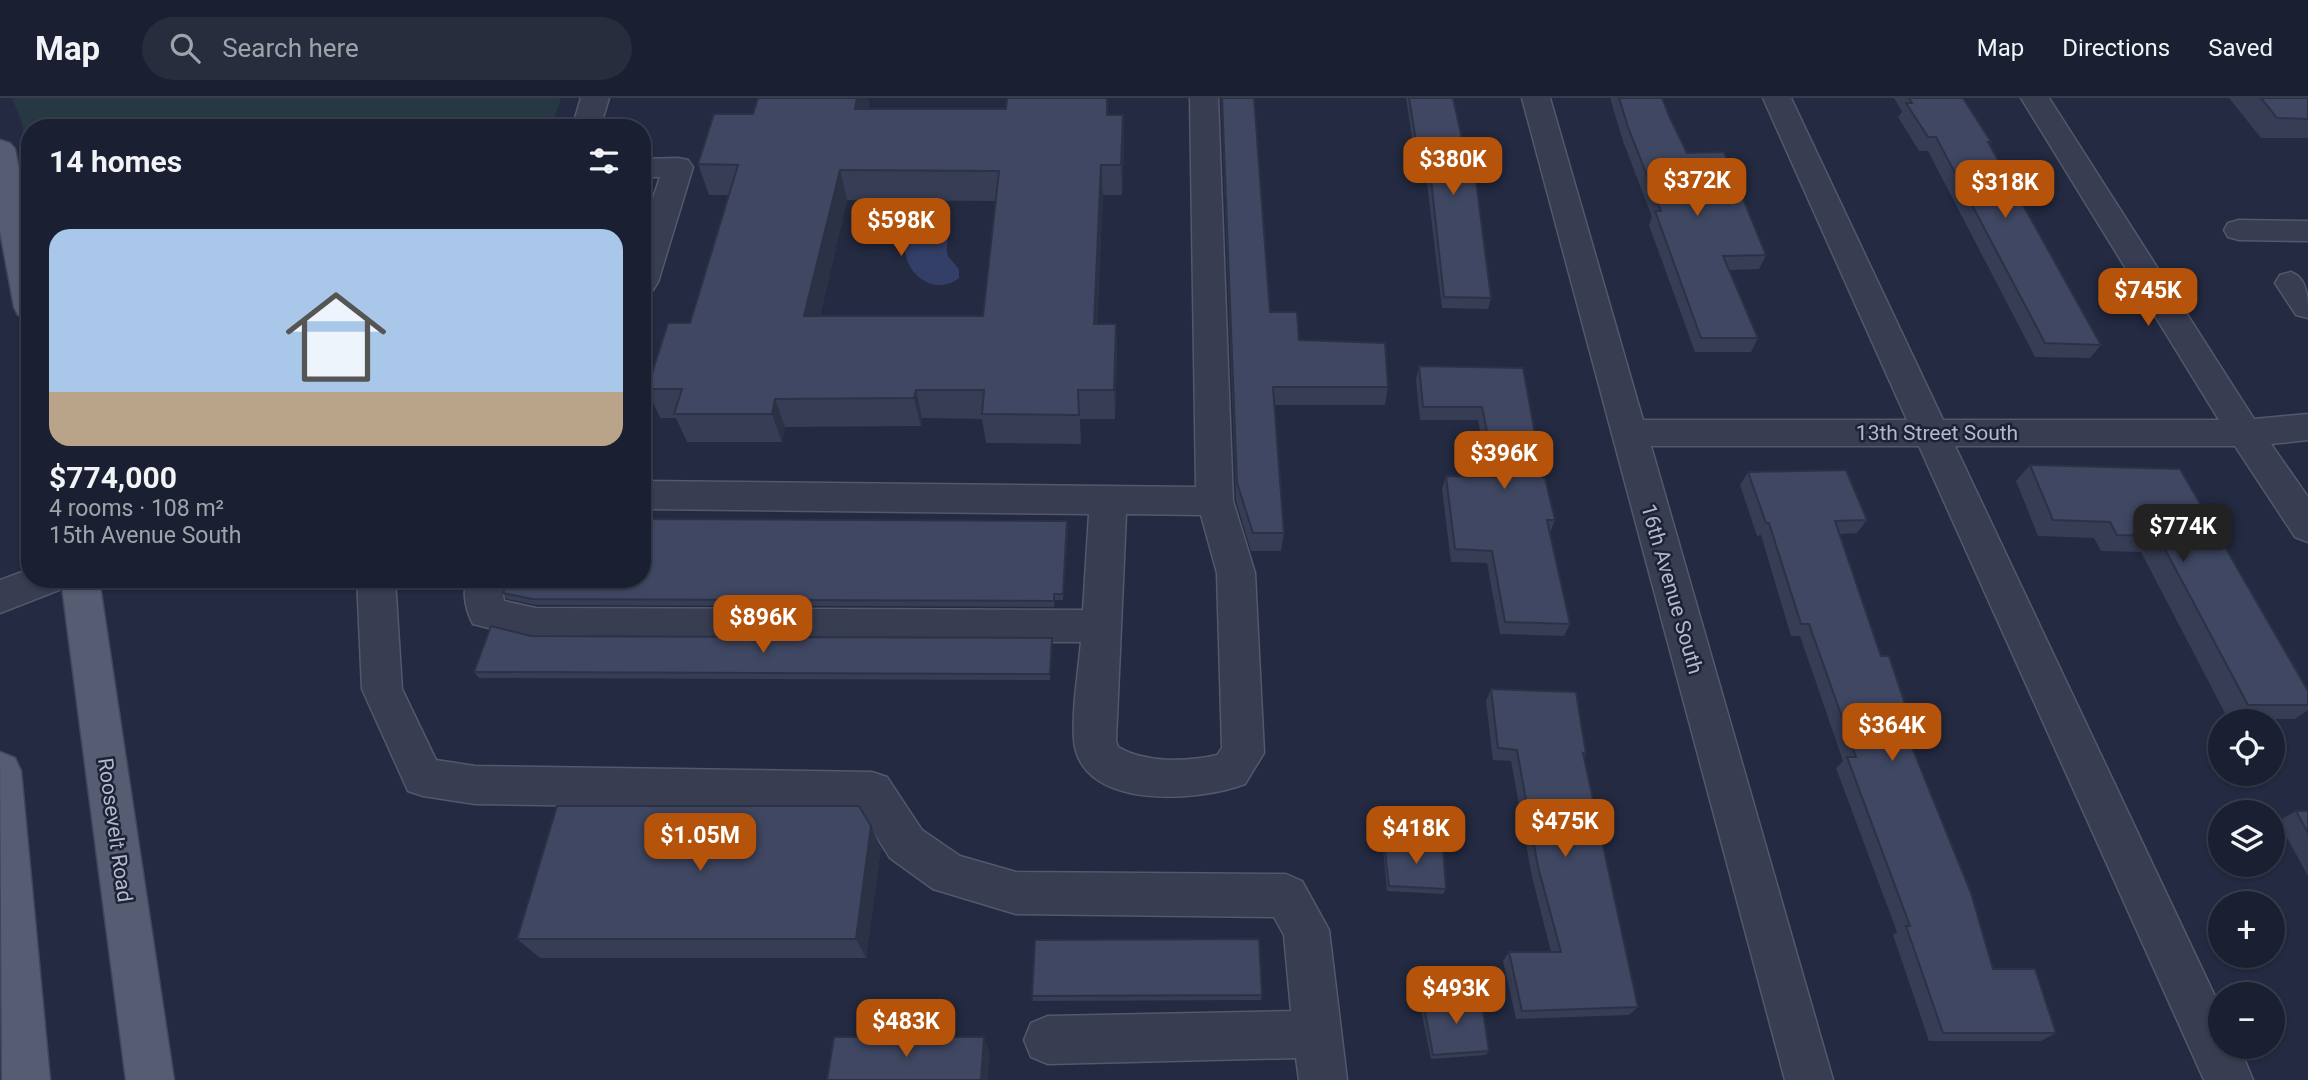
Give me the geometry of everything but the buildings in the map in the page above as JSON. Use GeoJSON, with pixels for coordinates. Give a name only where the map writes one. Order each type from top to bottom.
{"type":"FeatureCollection","features":[{"type":"Feature","properties":{"kind":"main road"},"geometry":{"type":"LineString","coordinates":[[0,149],[21,260]]}},
{"type":"Feature","properties":{"kind":"main road","name":"Roosevelt Road"},"geometry":{"type":"LineString","coordinates":[[81,588],[150,1080]]}},
{"type":"Feature","properties":{"kind":"main road"},"geometry":{"type":"LineString","coordinates":[[0,771],[26,1080]]}},
{"type":"Feature","properties":{"kind":"street"},"geometry":{"type":"LineString","coordinates":[[589,119],[595,98]]}},
{"type":"Feature","properties":{"kind":"street"},"geometry":{"type":"LineString","coordinates":[[1108,500],[1095,741],[1101,759],[1119,770],[1147,777],[1204,777],[1230,771],[1243,753],[1244,732],[1236,573],[1215,501],[1204,98]]}},
{"type":"Feature","properties":{"kind":"street","name":"16th Avenue South"},"geometry":{"type":"LineString","coordinates":[[1536,98],[1809,1080]]}},
{"type":"Feature","properties":{"kind":"street"},"geometry":{"type":"LineString","coordinates":[[1777,98],[2229,1080]]}},
{"type":"Feature","properties":{"kind":"street"},"geometry":{"type":"LineString","coordinates":[[2035,98],[2245,433],[2308,527]]}},
{"type":"Feature","properties":{"kind":"street"},"geometry":{"type":"LineString","coordinates":[[651,168],[678,167],[651,253]]}},
{"type":"Feature","properties":{"kind":"street"},"geometry":{"type":"LineString","coordinates":[[2239,230],[2308,231]]}},
{"type":"Feature","properties":{"kind":"street","name":"13th Street South"},"geometry":{"type":"LineString","coordinates":[[1629,433],[2245,433],[2308,427]]}},
{"type":"Feature","properties":{"kind":"street"},"geometry":{"type":"LineString","coordinates":[[651,495],[1215,501]]}},
{"type":"Feature","properties":{"kind":"street"},"geometry":{"type":"LineString","coordinates":[[0,597],[22,588]]}},
{"type":"Feature","properties":{"kind":"street"},"geometry":{"type":"LineString","coordinates":[[376,588],[382,688],[423,776],[475,785],[873,791],[906,844],[949,874],[1016,893],[1286,896],[1307,930],[1322,1080]]}},
{"type":"Feature","properties":{"kind":"street"},"geometry":{"type":"LineString","coordinates":[[483,588],[487,613],[536,624],[1102,625]]}},
{"type":"Feature","properties":{"kind":"street"},"geometry":{"type":"LineString","coordinates":[[1048,1040],[1319,1034]]}},
{"type":"Feature","properties":{"kind":"shaded area"},"geometry":{"type":"Polygon","coordinates":[[[12,98],[561,98],[554,119],[21,120],[12,98]]]}},
{"type":"Feature","properties":{"kind":"water"},"geometry":{"type":"Polygon","coordinates":[[[933,229],[947,237],[948,256],[959,270],[959,278],[939,285],[921,279],[914,272],[905,254],[905,243],[933,229]]]}}]}
